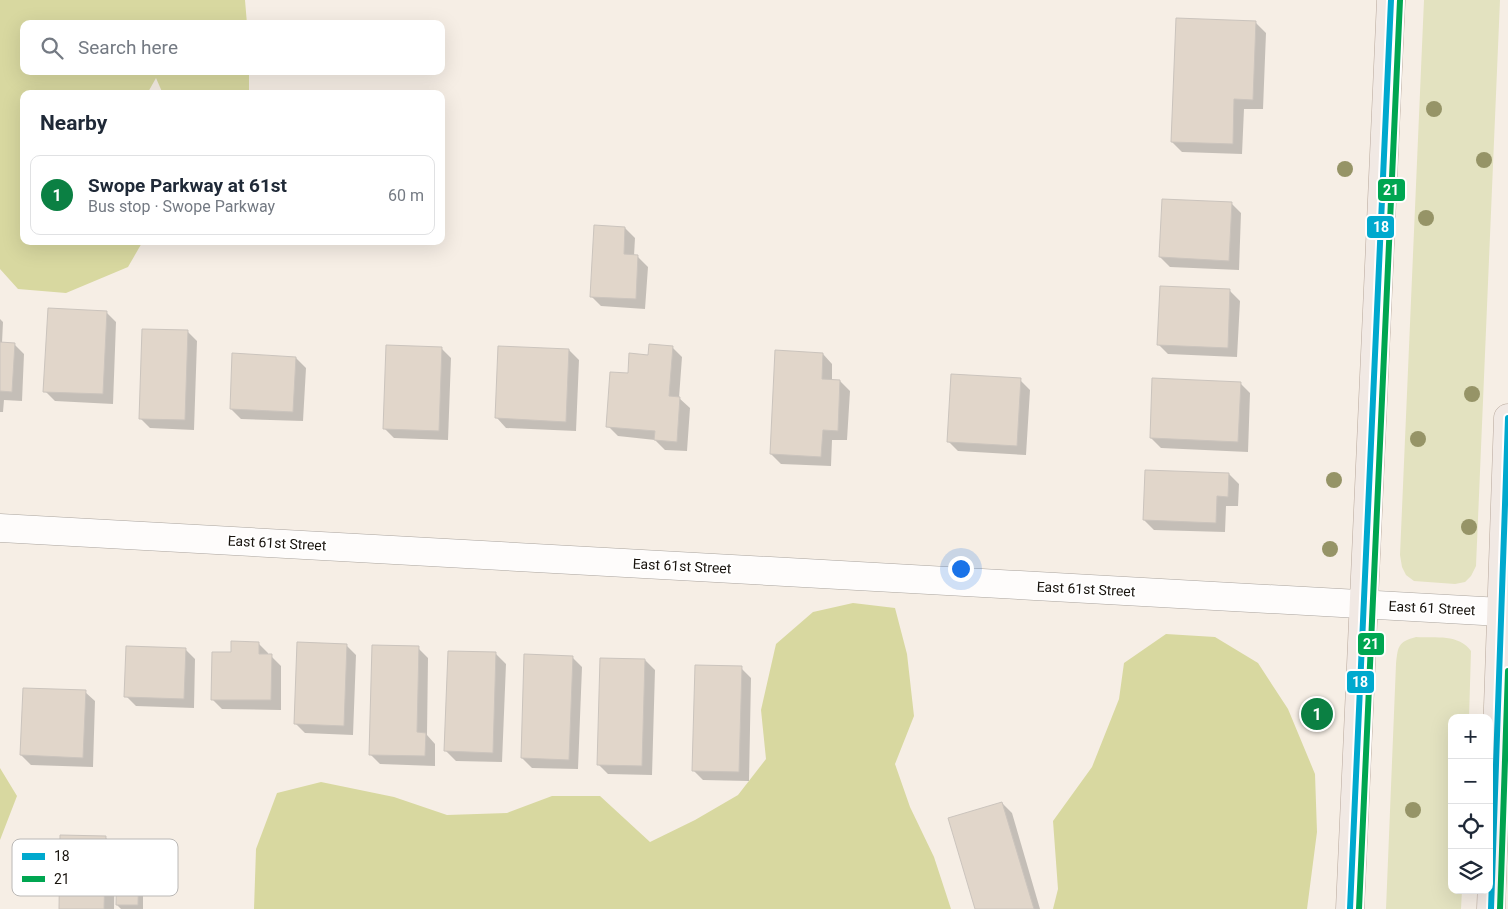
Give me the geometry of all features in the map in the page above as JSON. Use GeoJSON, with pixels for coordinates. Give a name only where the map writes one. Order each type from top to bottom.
{"type":"FeatureCollection","features":[{"type":"Feature","properties":{"kind":"main road"},"geometry":{"type":"LineString","coordinates":[[1350,909],[1391,0]]}},
{"type":"Feature","properties":{"kind":"main road"},"geometry":{"type":"LineString","coordinates":[[1491,909],[1500,868],[1501,612],[1508,418]]}},
{"type":"Feature","properties":{"kind":"street","name":"East 61st Street"},"geometry":{"type":"LineString","coordinates":[[0,528],[1363,604]]}},
{"type":"Feature","properties":{"kind":"street","name":"East 61 Street"},"geometry":{"type":"LineString","coordinates":[[1363,604],[1501,612]]}},
{"type":"Feature","properties":{"kind":"green space"},"geometry":{"type":"Polygon","coordinates":[[[0,0],[245,0],[247,20],[20,20],[20,75],[249,75],[249,90],[161,90],[156,78],[149,90],[20,90],[20,245],[141,245],[128,267],[66,293],[18,289],[0,269],[0,0]]]}},
{"type":"Feature","properties":{"kind":"green space"},"geometry":{"type":"Polygon","coordinates":[[[1424,0],[1500,0],[1476,566],[1471,576],[1465,582],[1455,584],[1414,581],[1406,575],[1402,567],[1400,555],[1424,0]]]}},
{"type":"Feature","properties":{"kind":"green space"},"geometry":{"type":"Polygon","coordinates":[[[853,603],[895,608],[907,654],[914,716],[895,764],[910,807],[934,857],[951,909],[254,909],[256,849],[277,793],[321,782],[394,797],[447,815],[507,813],[552,796],[600,796],[650,842],[695,820],[738,795],[766,759],[761,710],[776,644],[813,612],[853,603]]]}},
{"type":"Feature","properties":{"kind":"green space"},"geometry":{"type":"Polygon","coordinates":[[[1166,634],[1215,637],[1258,663],[1288,709],[1315,774],[1317,832],[1307,909],[1053,909],[1058,889],[1053,821],[1092,767],[1119,699],[1124,663],[1166,634]]]}},
{"type":"Feature","properties":{"kind":"green space"},"geometry":{"type":"Polygon","coordinates":[[[1416,637],[1454,639],[1471,651],[1469,714],[1448,714],[1448,894],[1462,894],[1461,909],[1386,909],[1396,664],[1400,646],[1416,637]]]}},
{"type":"Feature","properties":{"kind":"green space"},"geometry":{"type":"Polygon","coordinates":[[[0,768],[17,796],[0,840],[0,768]]]}},
{"type":"Feature","properties":{"kind":"building"},"geometry":{"type":"Polygon","coordinates":[[[1176,18],[1256,21],[1253,100],[1234,99],[1233,144],[1171,142],[1176,18]]]}},
{"type":"Feature","properties":{"kind":"building"},"geometry":{"type":"Polygon","coordinates":[[[1162,199],[1232,202],[1229,261],[1159,257],[1162,199]]]}},
{"type":"Feature","properties":{"kind":"building"},"geometry":{"type":"Polygon","coordinates":[[[594,225],[625,227],[624,254],[638,255],[636,299],[590,297],[594,225]]]}},
{"type":"Feature","properties":{"kind":"building"},"geometry":{"type":"Polygon","coordinates":[[[1160,286],[1230,289],[1228,348],[1157,345],[1160,286]]]}},
{"type":"Feature","properties":{"kind":"building"},"geometry":{"type":"Polygon","coordinates":[[[48,308],[107,311],[103,394],[43,392],[48,308]]]}},
{"type":"Feature","properties":{"kind":"building"},"geometry":{"type":"Polygon","coordinates":[[[142,329],[188,330],[185,420],[139,419],[142,329]]]}},
{"type":"Feature","properties":{"kind":"building"},"geometry":{"type":"Polygon","coordinates":[[[0,342],[15,343],[12,392],[0,391],[0,342]]]}},
{"type":"Feature","properties":{"kind":"building"},"geometry":{"type":"Polygon","coordinates":[[[649,344],[673,346],[669,396],[680,397],[677,442],[654,440],[655,431],[606,427],[610,372],[628,373],[629,353],[648,355],[649,344]]]}},
{"type":"Feature","properties":{"kind":"building"},"geometry":{"type":"Polygon","coordinates":[[[386,345],[442,347],[439,431],[383,429],[386,345]]]}},
{"type":"Feature","properties":{"kind":"building"},"geometry":{"type":"Polygon","coordinates":[[[498,346],[569,349],[566,422],[495,418],[498,346]]]}},
{"type":"Feature","properties":{"kind":"building"},"geometry":{"type":"Polygon","coordinates":[[[775,350],[823,353],[822,379],[840,380],[838,431],[823,430],[821,457],[770,454],[775,350]]]}},
{"type":"Feature","properties":{"kind":"building"},"geometry":{"type":"Polygon","coordinates":[[[232,353],[296,357],[293,412],[230,409],[232,353]]]}},
{"type":"Feature","properties":{"kind":"building"},"geometry":{"type":"Polygon","coordinates":[[[951,374],[1021,378],[1017,446],[947,442],[951,374]]]}},
{"type":"Feature","properties":{"kind":"building"},"geometry":{"type":"Polygon","coordinates":[[[1152,378],[1241,382],[1238,442],[1150,438],[1152,378]]]}},
{"type":"Feature","properties":{"kind":"building"},"geometry":{"type":"Polygon","coordinates":[[[1145,470],[1229,473],[1228,497],[1217,496],[1216,523],[1143,520],[1145,470]]]}},
{"type":"Feature","properties":{"kind":"building"},"geometry":{"type":"Polygon","coordinates":[[[231,641],[259,642],[259,654],[272,654],[271,700],[211,700],[212,652],[231,652],[231,641]]]}},
{"type":"Feature","properties":{"kind":"building"},"geometry":{"type":"Polygon","coordinates":[[[297,642],[347,644],[344,726],[294,724],[297,642]]]}},
{"type":"Feature","properties":{"kind":"building"},"geometry":{"type":"Polygon","coordinates":[[[372,645],[419,646],[417,732],[426,733],[425,756],[369,755],[372,645]]]}},
{"type":"Feature","properties":{"kind":"building"},"geometry":{"type":"Polygon","coordinates":[[[126,646],[186,648],[184,699],[124,697],[126,646]]]}},
{"type":"Feature","properties":{"kind":"building"},"geometry":{"type":"Polygon","coordinates":[[[448,651],[496,652],[493,753],[444,751],[448,651]]]}},
{"type":"Feature","properties":{"kind":"building"},"geometry":{"type":"Polygon","coordinates":[[[524,654],[573,656],[569,760],[521,758],[524,654]]]}},
{"type":"Feature","properties":{"kind":"building"},"geometry":{"type":"Polygon","coordinates":[[[600,658],[645,659],[642,766],[597,765],[600,658]]]}},
{"type":"Feature","properties":{"kind":"building"},"geometry":{"type":"Polygon","coordinates":[[[695,665],[742,666],[739,772],[692,771],[695,665]]]}},
{"type":"Feature","properties":{"kind":"building"},"geometry":{"type":"Polygon","coordinates":[[[23,688],[86,690],[83,758],[20,755],[23,688]]]}},
{"type":"Feature","properties":{"kind":"building"},"geometry":{"type":"Polygon","coordinates":[[[1002,802],[1034,909],[975,909],[948,818],[1002,802]]]}},
{"type":"Feature","properties":{"kind":"building"},"geometry":{"type":"Polygon","coordinates":[[[60,835],[106,836],[106,839],[60,839],[60,835]]]}},
{"type":"Feature","properties":{"kind":"building"},"geometry":{"type":"Polygon","coordinates":[[[59,896],[104,896],[104,909],[59,909],[59,896]]]}},
{"type":"Feature","properties":{"kind":"building"},"geometry":{"type":"Polygon","coordinates":[[[116,896],[138,896],[138,905],[116,905],[116,896]]]}},
{"type":"Feature","properties":{"kind":"transit line","name":"18"},"geometry":{"type":"LineString","coordinates":[[1350,909],[1391,0]]}},
{"type":"Feature","properties":{"kind":"transit line","name":"21"},"geometry":{"type":"LineString","coordinates":[[1359,909],[1400,0]]}},
{"type":"Feature","properties":{"kind":"transit line","name":"18"},"geometry":{"type":"LineString","coordinates":[[1491,909],[1508,418]]}},
{"type":"Feature","properties":{"kind":"transit line","name":"21"},"geometry":{"type":"LineString","coordinates":[[1500,909],[1508,671]]}},
{"type":"Feature","properties":{"kind":"place","name":"Swope Parkway at 61st"},"geometry":{"type":"Point","coordinates":[1317,714]}}]}
